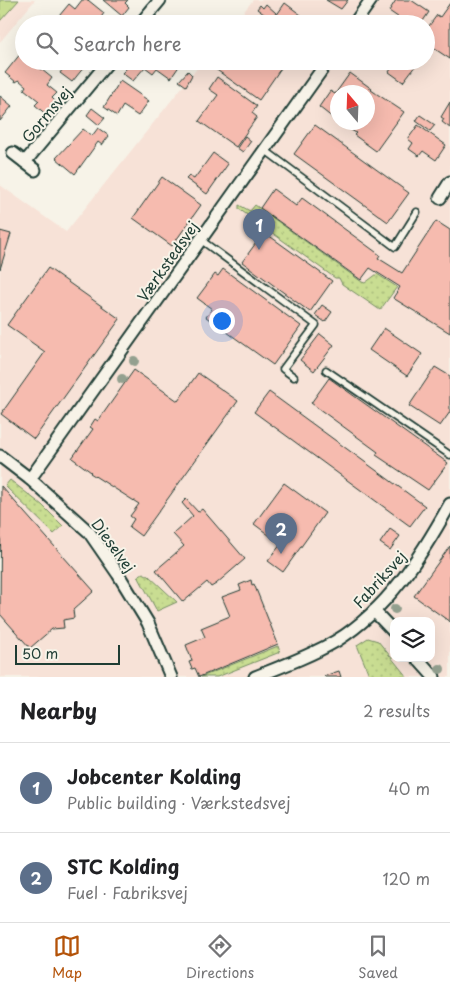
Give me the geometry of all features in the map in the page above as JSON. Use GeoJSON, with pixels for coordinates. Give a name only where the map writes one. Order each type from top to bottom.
{"type":"FeatureCollection","features":[{"type":"Feature","properties":{"kind":"street"},"geometry":{"type":"LineString","coordinates":[[148,15],[160,0]]}},
{"type":"Feature","properties":{"kind":"street"},"geometry":{"type":"LineString","coordinates":[[360,15],[371,0]]}},
{"type":"Feature","properties":{"kind":"street","name":"Gormsvej"},"geometry":{"type":"LineString","coordinates":[[25,162],[102,70]]}},
{"type":"Feature","properties":{"kind":"street","name":"Værkstedsvej"},"geometry":{"type":"LineString","coordinates":[[30,479],[322,70]]}},
{"type":"Feature","properties":{"kind":"street","name":"Gormsvej"},"geometry":{"type":"LineString","coordinates":[[13,153],[35,170]]}},
{"type":"Feature","properties":{"kind":"street"},"geometry":{"type":"LineString","coordinates":[[440,198],[450,182]]}},
{"type":"Feature","properties":{"kind":"street","name":"Dieselvej"},"geometry":{"type":"LineString","coordinates":[[0,456],[30,479],[89,532],[148,623],[171,677]]}},
{"type":"Feature","properties":{"kind":"street","name":"Fabriksvej"},"geometry":{"type":"LineString","coordinates":[[255,677],[294,662],[336,640],[374,611],[409,572],[450,504]]}},
{"type":"Feature","properties":{"kind":"street"},"geometry":{"type":"LineString","coordinates":[[374,611],[390,628]]}},
{"type":"Feature","properties":{"kind":"street"},"geometry":{"type":"LineString","coordinates":[[421,662],[434,677]]}},
{"type":"Feature","properties":{"kind":"lane"},"geometry":{"type":"LineString","coordinates":[[265,150],[394,247],[417,212]]}},
{"type":"Feature","properties":{"kind":"lane"},"geometry":{"type":"LineString","coordinates":[[200,240],[316,325],[283,369],[294,377]]}},
{"type":"Feature","properties":{"kind":"lane"},"geometry":{"type":"LineString","coordinates":[[326,370],[450,455]]}},
{"type":"Feature","properties":{"kind":"shaded area"},"geometry":{"type":"Polygon","coordinates":[[[0,0],[35,0],[22,15],[15,15],[15,24],[0,42],[0,0]]]}},
{"type":"Feature","properties":{"kind":"shaded area"},"geometry":{"type":"Polygon","coordinates":[[[253,0],[450,0],[450,677],[0,677],[0,185],[66,232],[196,70],[435,70],[435,15],[241,15],[253,0]]]}},
{"type":"Feature","properties":{"kind":"green space"},"geometry":{"type":"Polygon","coordinates":[[[0,0],[19,0],[0,21],[0,0]]]}},
{"type":"Feature","properties":{"kind":"green space"},"geometry":{"type":"Polygon","coordinates":[[[239,205],[250,211],[255,205],[362,282],[365,283],[377,274],[397,287],[380,310],[342,284],[339,278],[335,278],[239,209],[239,205]]]}},
{"type":"Feature","properties":{"kind":"green space"},"geometry":{"type":"Polygon","coordinates":[[[10,480],[42,505],[63,526],[54,534],[5,486],[10,480]]]}},
{"type":"Feature","properties":{"kind":"green space"},"geometry":{"type":"Polygon","coordinates":[[[143,573],[149,576],[177,602],[157,611],[138,576],[143,573]]]}},
{"type":"Feature","properties":{"kind":"green space"},"geometry":{"type":"Polygon","coordinates":[[[368,638],[378,641],[390,656],[390,662],[395,662],[407,677],[370,677],[357,645],[368,638]]]}},
{"type":"Feature","properties":{"kind":"green space"},"geometry":{"type":"Polygon","coordinates":[[[278,646],[280,652],[217,677],[201,677],[278,646]]]}},
{"type":"Feature","properties":{"kind":"building"},"geometry":{"type":"Polygon","coordinates":[[[82,0],[88,0],[104,13],[103,15],[60,15],[69,4],[75,9],[82,0]]]}},
{"type":"Feature","properties":{"kind":"building"},"geometry":{"type":"Polygon","coordinates":[[[103,0],[128,0],[125,3],[129,7],[121,15],[103,0]]]}},
{"type":"Feature","properties":{"kind":"building"},"geometry":{"type":"Polygon","coordinates":[[[326,0],[348,0],[341,9],[326,0]]]}},
{"type":"Feature","properties":{"kind":"building"},"geometry":{"type":"Polygon","coordinates":[[[396,0],[411,0],[429,12],[427,15],[395,15],[389,11],[396,0]]]}},
{"type":"Feature","properties":{"kind":"building"},"geometry":{"type":"Polygon","coordinates":[[[285,3],[301,15],[277,15],[285,3]]]}},
{"type":"Feature","properties":{"kind":"building"},"geometry":{"type":"Polygon","coordinates":[[[450,3],[450,59],[435,49],[435,18],[437,15],[440,17],[450,3]]]}},
{"type":"Feature","properties":{"kind":"building"},"geometry":{"type":"Polygon","coordinates":[[[266,4],[276,13],[275,15],[265,15],[257,9],[260,5],[263,8],[266,4]]]}},
{"type":"Feature","properties":{"kind":"building"},"geometry":{"type":"Polygon","coordinates":[[[15,60],[15,70],[42,70],[52,78],[47,85],[57,93],[52,98],[58,104],[48,116],[35,105],[39,101],[24,89],[26,86],[19,80],[16,82],[5,73],[15,60]]]}},
{"type":"Feature","properties":{"kind":"building"},"geometry":{"type":"Polygon","coordinates":[[[62,70],[82,70],[72,82],[60,73],[62,70]]]}},
{"type":"Feature","properties":{"kind":"building"},"geometry":{"type":"Polygon","coordinates":[[[125,70],[142,70],[133,81],[122,73],[125,70]]]}},
{"type":"Feature","properties":{"kind":"building"},"geometry":{"type":"Polygon","coordinates":[[[160,70],[176,70],[171,78],[160,70]]]}},
{"type":"Feature","properties":{"kind":"building"},"geometry":{"type":"Polygon","coordinates":[[[217,70],[280,70],[259,100],[217,70]]]}},
{"type":"Feature","properties":{"kind":"building"},"geometry":{"type":"Polygon","coordinates":[[[390,70],[412,70],[403,82],[389,72],[390,70]]]}},
{"type":"Feature","properties":{"kind":"building"},"geometry":{"type":"Polygon","coordinates":[[[188,71],[192,75],[186,86],[179,81],[188,71]]]}},
{"type":"Feature","properties":{"kind":"building"},"geometry":{"type":"Polygon","coordinates":[[[350,73],[366,85],[341,85],[350,73]]]}},
{"type":"Feature","properties":{"kind":"building"},"geometry":{"type":"Polygon","coordinates":[[[217,77],[257,106],[252,113],[257,117],[236,147],[199,121],[218,95],[209,89],[217,77]]]}},
{"type":"Feature","properties":{"kind":"building"},"geometry":{"type":"Polygon","coordinates":[[[120,81],[149,101],[138,116],[123,106],[117,116],[104,107],[120,81]]]}},
{"type":"Feature","properties":{"kind":"building"},"geometry":{"type":"Polygon","coordinates":[[[330,91],[330,116],[319,107],[330,91]]]}},
{"type":"Feature","properties":{"kind":"building"},"geometry":{"type":"Polygon","coordinates":[[[375,93],[404,112],[376,151],[354,135],[356,133],[351,130],[375,130],[375,93]]]}},
{"type":"Feature","properties":{"kind":"building"},"geometry":{"type":"Polygon","coordinates":[[[0,96],[12,106],[0,121],[0,96]]]}},
{"type":"Feature","properties":{"kind":"building"},"geometry":{"type":"Polygon","coordinates":[[[450,102],[450,128],[442,122],[444,119],[441,117],[450,102]]]}},
{"type":"Feature","properties":{"kind":"building"},"geometry":{"type":"Polygon","coordinates":[[[92,108],[105,118],[99,125],[87,115],[92,108]]]}},
{"type":"Feature","properties":{"kind":"building"},"geometry":{"type":"Polygon","coordinates":[[[420,115],[435,125],[430,131],[416,121],[420,115]]]}},
{"type":"Feature","properties":{"kind":"building"},"geometry":{"type":"Polygon","coordinates":[[[315,125],[409,193],[388,222],[294,154],[315,125]]]}},
{"type":"Feature","properties":{"kind":"building"},"geometry":{"type":"Polygon","coordinates":[[[418,125],[446,145],[436,160],[423,151],[419,156],[409,149],[413,143],[408,139],[418,125]]]}},
{"type":"Feature","properties":{"kind":"building"},"geometry":{"type":"Polygon","coordinates":[[[98,128],[109,136],[102,145],[98,142],[75,174],[56,158],[83,129],[92,136],[98,128]]]}},
{"type":"Feature","properties":{"kind":"building"},"geometry":{"type":"Polygon","coordinates":[[[245,136],[251,141],[243,152],[237,148],[245,136]]]}},
{"type":"Feature","properties":{"kind":"building"},"geometry":{"type":"Polygon","coordinates":[[[213,153],[228,164],[207,194],[186,179],[189,176],[194,179],[213,153]]]}},
{"type":"Feature","properties":{"kind":"building"},"geometry":{"type":"Polygon","coordinates":[[[162,177],[201,205],[172,246],[133,218],[162,177]]]}},
{"type":"Feature","properties":{"kind":"building"},"geometry":{"type":"Polygon","coordinates":[[[273,189],[296,206],[302,198],[380,255],[378,258],[402,273],[436,221],[450,230],[450,333],[393,298],[400,287],[370,268],[361,280],[260,208],[273,189]]]}},
{"type":"Feature","properties":{"kind":"building"},"geometry":{"type":"Polygon","coordinates":[[[0,231],[11,234],[0,269],[0,231]]]}},
{"type":"Feature","properties":{"kind":"building"},"geometry":{"type":"Polygon","coordinates":[[[264,232],[332,281],[310,312],[242,262],[264,232]]]}},
{"type":"Feature","properties":{"kind":"building"},"geometry":{"type":"Polygon","coordinates":[[[48,268],[120,319],[34,439],[1,414],[45,352],[7,325],[48,268]]]}},
{"type":"Feature","properties":{"kind":"building"},"geometry":{"type":"Polygon","coordinates":[[[223,269],[301,326],[273,365],[206,317],[212,309],[197,298],[215,274],[218,276],[223,269]]]}},
{"type":"Feature","properties":{"kind":"building"},"geometry":{"type":"Polygon","coordinates":[[[322,305],[332,312],[325,322],[315,315],[322,305]]]}},
{"type":"Feature","properties":{"kind":"building"},"geometry":{"type":"Polygon","coordinates":[[[384,328],[422,354],[407,376],[369,350],[384,328]]]}},
{"type":"Feature","properties":{"kind":"building"},"geometry":{"type":"Polygon","coordinates":[[[320,334],[334,345],[314,371],[300,360],[320,334]]]}},
{"type":"Feature","properties":{"kind":"building"},"geometry":{"type":"Polygon","coordinates":[[[435,367],[450,376],[450,412],[440,426],[409,406],[435,367]]]}},
{"type":"Feature","properties":{"kind":"building"},"geometry":{"type":"Polygon","coordinates":[[[134,370],[178,401],[198,373],[238,401],[141,536],[129,527],[134,519],[130,516],[139,504],[90,473],[72,458],[93,429],[90,427],[95,419],[98,421],[134,370]]]}},
{"type":"Feature","properties":{"kind":"building"},"geometry":{"type":"Polygon","coordinates":[[[329,378],[448,463],[428,490],[376,455],[378,452],[311,403],[329,378]]]}},
{"type":"Feature","properties":{"kind":"building"},"geometry":{"type":"Polygon","coordinates":[[[269,392],[425,506],[410,526],[254,412],[269,392]]]}},
{"type":"Feature","properties":{"kind":"building"},"geometry":{"type":"Polygon","coordinates":[[[284,483],[325,513],[283,572],[268,561],[281,544],[254,524],[284,483]]]}},
{"type":"Feature","properties":{"kind":"building"},"geometry":{"type":"Polygon","coordinates":[[[1,486],[94,591],[73,610],[74,618],[63,620],[64,628],[52,629],[30,648],[0,614],[1,486]]]}},
{"type":"Feature","properties":{"kind":"building"},"geometry":{"type":"Polygon","coordinates":[[[186,499],[198,512],[202,509],[245,559],[216,584],[211,587],[207,582],[183,602],[156,570],[184,546],[173,534],[193,516],[182,503],[186,499]]]}},
{"type":"Feature","properties":{"kind":"building"},"geometry":{"type":"Polygon","coordinates":[[[390,529],[400,536],[390,550],[380,543],[390,529]]]}},
{"type":"Feature","properties":{"kind":"building"},"geometry":{"type":"Polygon","coordinates":[[[450,546],[450,622],[414,596],[450,546]]]}},
{"type":"Feature","properties":{"kind":"building"},"geometry":{"type":"Polygon","coordinates":[[[251,580],[278,644],[199,677],[195,668],[192,669],[189,662],[192,661],[186,645],[205,637],[201,628],[230,616],[222,597],[241,590],[239,585],[251,580]]]}},
{"type":"Feature","properties":{"kind":"building"},"geometry":{"type":"Polygon","coordinates":[[[339,671],[341,677],[324,676],[339,671]]]}},
{"type":"Feature","properties":{"kind":"place","name":"Jobcenter Kolding"},"geometry":{"type":"Point","coordinates":[259,250]}},
{"type":"Feature","properties":{"kind":"place","name":"STC Kolding"},"geometry":{"type":"Point","coordinates":[281,554]}}]}
